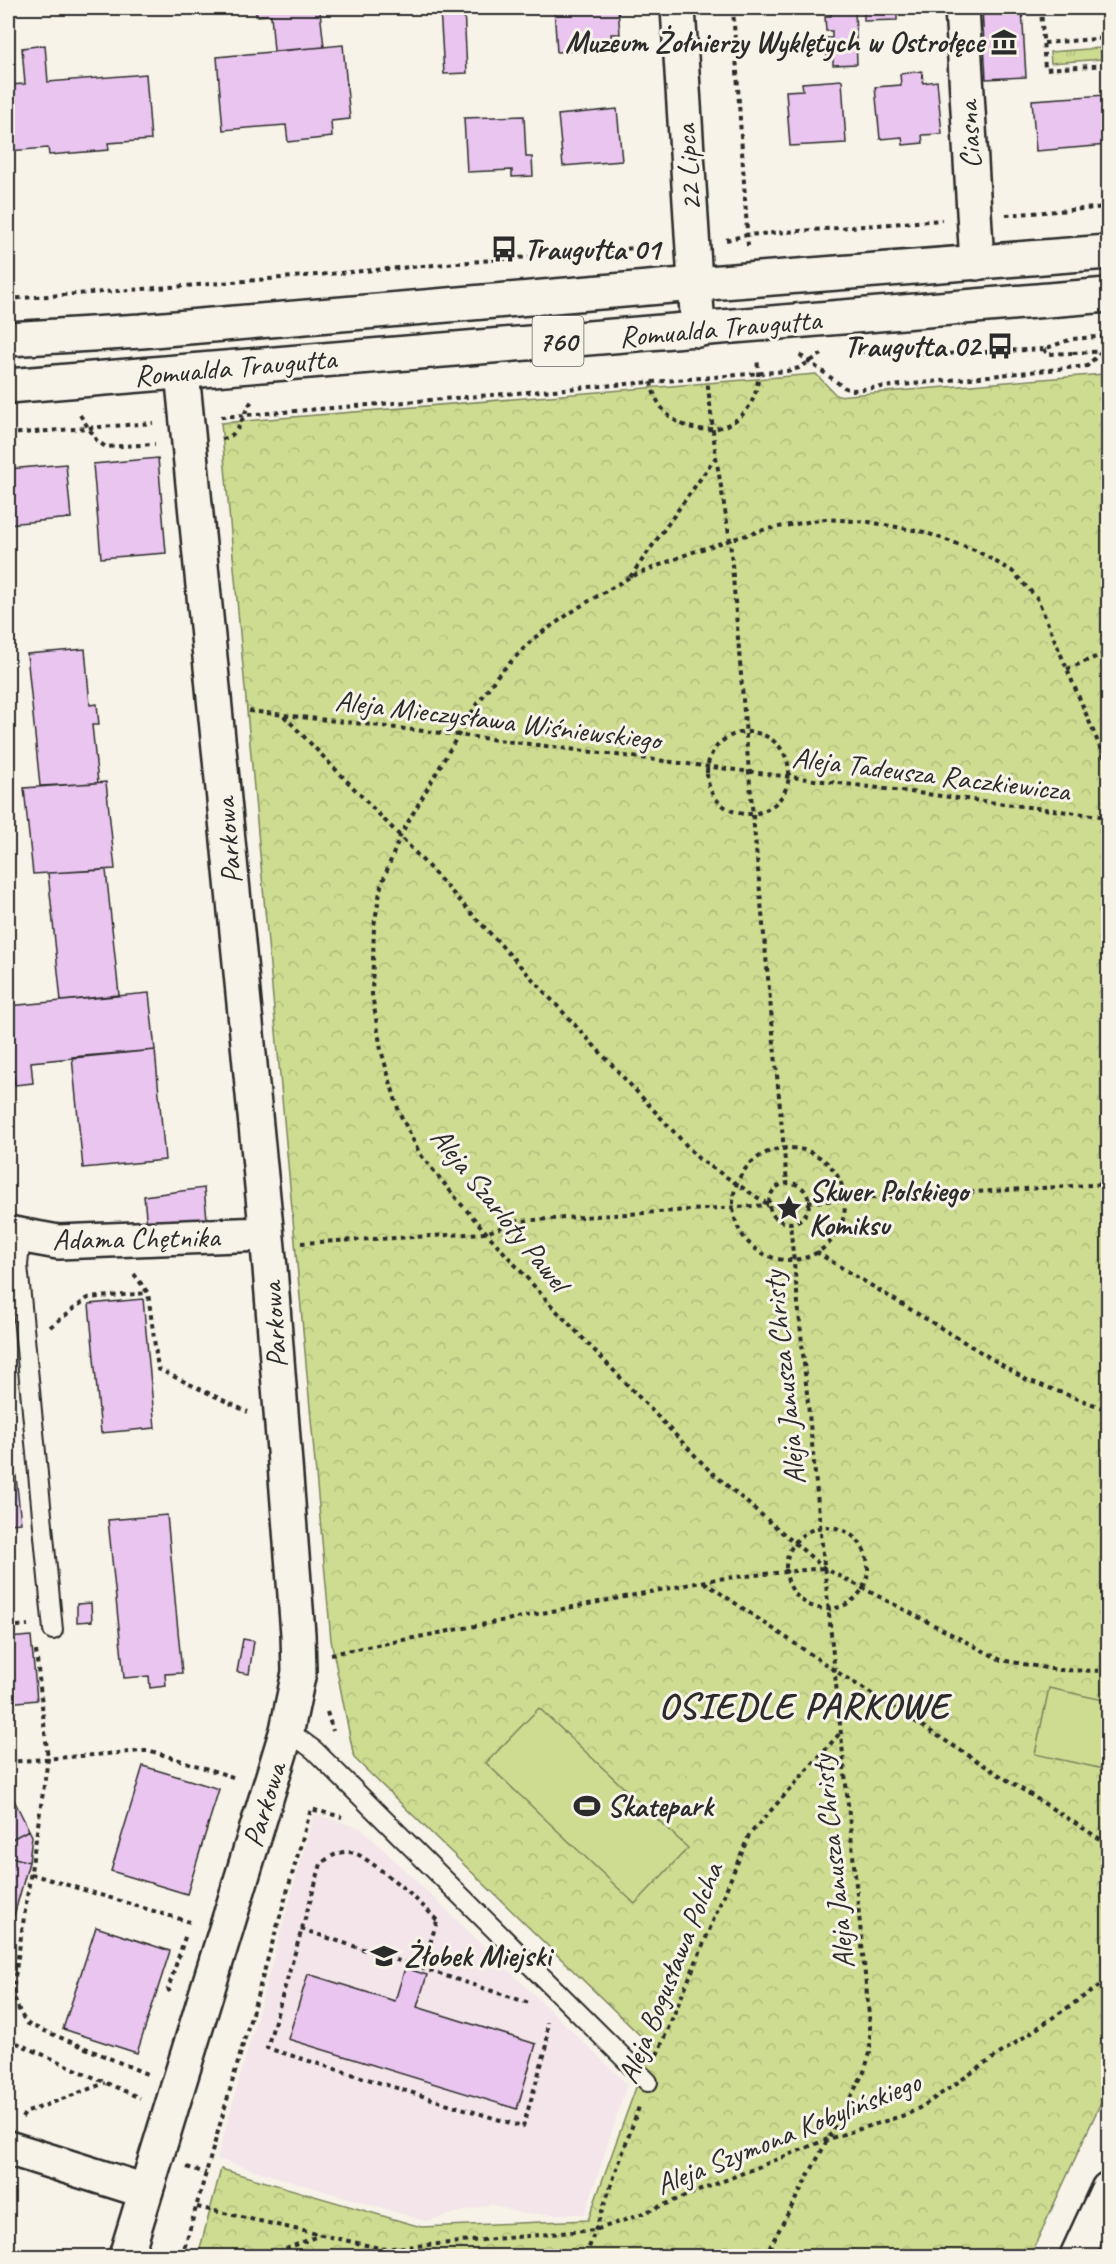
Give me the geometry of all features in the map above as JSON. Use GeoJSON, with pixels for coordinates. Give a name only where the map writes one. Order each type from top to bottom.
{"type":"FeatureCollection","features":[{"type":"Feature","properties":{"kind":"street","name":"22 Lipca"},"geometry":{"type":"LineString","coordinates":[[678,8],[698,330]]}},
{"type":"Feature","properties":{"kind":"street","name":"Ciasna"},"geometry":{"type":"LineString","coordinates":[[962,8],[977,263]]}},
{"type":"Feature","properties":{"kind":"street","name":"Romualda Traugutta"},"geometry":{"type":"LineString","coordinates":[[8,339],[153,330],[1108,252]]}},
{"type":"Feature","properties":{"kind":"street","name":"Romualda Traugutta"},"geometry":{"type":"LineString","coordinates":[[8,386],[1108,295]]}},
{"type":"Feature","properties":{"kind":"street","name":"Parkowa"},"geometry":{"type":"LineString","coordinates":[[126,2256],[286,1730],[299,1672],[270,1268],[278,1239],[182,372]]}},
{"type":"Feature","properties":{"kind":"street","name":"Adama Chętnika"},"geometry":{"type":"LineString","coordinates":[[14,1235],[58,1242],[278,1239]]}},
{"type":"Feature","properties":{"kind":"street"},"geometry":{"type":"LineString","coordinates":[[14,2134],[145,2191]]}},
{"type":"Feature","properties":{"kind":"street"},"geometry":{"type":"LineString","coordinates":[[1077,2256],[1108,2189]]}},
{"type":"Feature","properties":{"kind":"lane"},"geometry":{"type":"LineString","coordinates":[[14,1235],[53,1630]]}},
{"type":"Feature","properties":{"kind":"lane"},"geometry":{"type":"LineString","coordinates":[[286,1730],[314,1750],[648,2082]]}},
{"type":"Feature","properties":{"kind":"path"},"geometry":{"type":"LineString","coordinates":[[1041,8],[1045,69],[1108,65]]}},
{"type":"Feature","properties":{"kind":"path"},"geometry":{"type":"LineString","coordinates":[[1044,42],[1108,38]]}},
{"type":"Feature","properties":{"kind":"path"},"geometry":{"type":"LineString","coordinates":[[8,299],[210,284],[726,240],[747,236],[1108,207]]}},
{"type":"Feature","properties":{"kind":"path"},"geometry":{"type":"LineString","coordinates":[[849,352],[943,354],[1044,349],[1072,339],[1108,336]]}},
{"type":"Feature","properties":{"kind":"path"},"geometry":{"type":"LineString","coordinates":[[791,354],[800,355],[844,388],[853,390],[1087,366],[1108,345]]}},
{"type":"Feature","properties":{"kind":"path"},"geometry":{"type":"LineString","coordinates":[[1044,349],[1047,354],[1108,351]]}},
{"type":"Feature","properties":{"kind":"path"},"geometry":{"type":"LineString","coordinates":[[8,434],[788,371],[823,354],[830,353]]}},
{"type":"Feature","properties":{"kind":"path"},"geometry":{"type":"LineString","coordinates":[[757,356],[768,356]]}},
{"type":"Feature","properties":{"kind":"path"},"geometry":{"type":"LineString","coordinates":[[707,378],[716,457],[730,540],[745,733],[788,1183]]}},
{"type":"Feature","properties":{"kind":"path"},"geometry":{"type":"LineString","coordinates":[[217,440],[231,437],[249,404],[256,398]]}},
{"type":"Feature","properties":{"kind":"path"},"geometry":{"type":"LineString","coordinates":[[77,412],[83,417],[97,441],[106,447],[165,443]]}},
{"type":"Feature","properties":{"kind":"path"},"geometry":{"type":"LineString","coordinates":[[630,577],[716,457]]}},
{"type":"Feature","properties":{"kind":"path","name":"Aleja Szarloty Pawel"},"geometry":{"type":"LineString","coordinates":[[1108,766],[1037,598],[1012,571],[977,551],[924,532],[869,522],[825,519],[767,529],[730,540],[630,577],[579,607],[534,638],[497,676],[458,735],[400,836],[381,886],[374,926],[372,994],[381,1050],[399,1112],[420,1154],[550,1305],[710,1472],[824,1568],[1000,1660],[1057,1670],[1108,1671]]}},
{"type":"Feature","properties":{"kind":"path"},"geometry":{"type":"LineString","coordinates":[[1068,669],[1108,652]]}},
{"type":"Feature","properties":{"kind":"path","name":"Aleja Mieczysława Wiśniewskiego"},"geometry":{"type":"LineString","coordinates":[[242,710],[458,735],[749,773]]}},
{"type":"Feature","properties":{"kind":"path"},"geometry":{"type":"LineString","coordinates":[[284,715],[400,836],[699,1159],[769,1204]]}},
{"type":"Feature","properties":{"kind":"path"},"geometry":{"type":"LineString","coordinates":[[745,733],[759,734],[771,740],[781,750],[787,763],[789,778],[785,791],[777,803],[765,811],[753,814],[738,813],[716,801],[706,777],[712,752],[732,735],[745,733]]}},
{"type":"Feature","properties":{"kind":"path","name":"Aleja Tadeusza Raczkiewicza"},"geometry":{"type":"LineString","coordinates":[[749,773],[1108,817]]}},
{"type":"Feature","properties":{"kind":"path"},"geometry":{"type":"LineString","coordinates":[[784,1148],[801,1149],[817,1155],[831,1167],[840,1182],[844,1200],[843,1217],[836,1233],[825,1246],[810,1256],[794,1259],[773,1258],[756,1249],[742,1235],[734,1218],[732,1198],[748,1164],[764,1153],[784,1148]]}},
{"type":"Feature","properties":{"kind":"path"},"geometry":{"type":"LineString","coordinates":[[788,1183],[800,1187],[805,1192],[808,1202],[806,1212],[802,1217],[790,1223],[778,1220],[770,1211],[769,1204],[776,1188],[788,1183]]}},
{"type":"Feature","properties":{"kind":"path"},"geometry":{"type":"LineString","coordinates":[[808,1202],[1108,1184]]}},
{"type":"Feature","properties":{"kind":"path"},"geometry":{"type":"LineString","coordinates":[[278,1239],[486,1233],[519,1221],[769,1204]]}},
{"type":"Feature","properties":{"kind":"path","name":"Aleja Janusza Christy"},"geometry":{"type":"LineString","coordinates":[[765,2256],[864,2072],[870,2053],[870,2025],[790,1223]]}},
{"type":"Feature","properties":{"kind":"path"},"geometry":{"type":"LineString","coordinates":[[816,1252],[1025,1379],[1108,1410]]}},
{"type":"Feature","properties":{"kind":"path"},"geometry":{"type":"LineString","coordinates":[[128,1266],[148,1293],[158,1369],[255,1416]]}},
{"type":"Feature","properties":{"kind":"path"},"geometry":{"type":"LineString","coordinates":[[26,1345],[88,1298],[148,1293]]}},
{"type":"Feature","properties":{"kind":"path"},"geometry":{"type":"LineString","coordinates":[[838,1528],[851,1534],[860,1544],[866,1556],[868,1569],[858,1594],[848,1603],[828,1608],[808,1605],[789,1585],[786,1572],[786,1559],[794,1543],[812,1529],[838,1528]]}},
{"type":"Feature","properties":{"kind":"path"},"geometry":{"type":"LineString","coordinates":[[330,1663],[329,1654],[703,1582],[824,1568]]}},
{"type":"Feature","properties":{"kind":"path"},"geometry":{"type":"LineString","coordinates":[[703,1582],[834,1670],[1108,1844]]}},
{"type":"Feature","properties":{"kind":"path"},"geometry":{"type":"LineString","coordinates":[[8,1627],[32,1625]]}},
{"type":"Feature","properties":{"kind":"path"},"geometry":{"type":"LineString","coordinates":[[35,1647],[48,1759],[13,1990],[14,1998],[28,2024],[156,2078]]}},
{"type":"Feature","properties":{"kind":"path"},"geometry":{"type":"LineString","coordinates":[[326,1709],[335,1737]]}},
{"type":"Feature","properties":{"kind":"path","name":"Aleja Bogusława Polcha"},"geometry":{"type":"LineString","coordinates":[[647,2050],[656,2058],[749,1835],[841,1732]]}},
{"type":"Feature","properties":{"kind":"path"},"geometry":{"type":"LineString","coordinates":[[8,1762],[151,1751],[246,1781]]}},
{"type":"Feature","properties":{"kind":"path"},"geometry":{"type":"LineString","coordinates":[[182,2256],[311,1809],[351,1819]]}},
{"type":"Feature","properties":{"kind":"path"},"geometry":{"type":"LineString","coordinates":[[437,1920],[400,1884],[365,1859],[353,1852],[340,1852],[329,1857],[321,1864],[267,2048],[523,2127],[547,2045],[548,2025],[545,2016]]}},
{"type":"Feature","properties":{"kind":"path"},"geometry":{"type":"LineString","coordinates":[[31,1874],[190,1922]]}},
{"type":"Feature","properties":{"kind":"path"},"geometry":{"type":"LineString","coordinates":[[422,1969],[440,1910]]}},
{"type":"Feature","properties":{"kind":"path"},"geometry":{"type":"LineString","coordinates":[[173,1996],[168,1989],[193,1911]]}},
{"type":"Feature","properties":{"kind":"path"},"geometry":{"type":"LineString","coordinates":[[301,1929],[530,2003]]}},
{"type":"Feature","properties":{"kind":"path","name":"Aleja Szymona Kobylińskiego"},"geometry":{"type":"LineString","coordinates":[[382,2248],[596,2230],[631,2218],[828,2139],[908,2114],[1108,1980]]}},
{"type":"Feature","properties":{"kind":"path"},"geometry":{"type":"LineString","coordinates":[[8,2039],[149,2102]]}},
{"type":"Feature","properties":{"kind":"path","name":"Aleja Bogusława Polcha"},"geometry":{"type":"LineString","coordinates":[[586,2256],[648,2082]]}},
{"type":"Feature","properties":{"kind":"path"},"geometry":{"type":"LineString","coordinates":[[14,2134],[25,2113],[105,2083]]}},
{"type":"Feature","properties":{"kind":"path"},"geometry":{"type":"LineString","coordinates":[[197,2206],[415,2256]]}},
{"type":"Feature","properties":{"kind":"path"},"geometry":{"type":"LineString","coordinates":[[269,2256],[321,2235]]}},
{"type":"Feature","properties":{"kind":"shaded area","name":"Żłobek Miejski"},"geometry":{"type":"Polygon","coordinates":[[[314,1814],[361,1828],[627,2084],[585,2214],[522,2214],[491,2204],[426,2221],[217,2159],[314,1814]]]}},
{"type":"Feature","properties":{"kind":"green space"},"geometry":{"type":"Polygon","coordinates":[[[1100,48],[1102,59],[1051,63],[1050,52],[1100,48]]]}},
{"type":"Feature","properties":{"kind":"green space"},"geometry":{"type":"Polygon","coordinates":[[[1108,366],[1108,2087],[1030,2256],[198,2256],[221,2169],[421,2227],[588,2220],[651,2046],[354,1758],[331,1640],[221,423],[816,374],[837,396],[1104,374],[1108,366]]]}},
{"type":"Feature","properties":{"kind":"green space"},"geometry":{"type":"Polygon","coordinates":[[[1049,1688],[1108,1701],[1108,1770],[1035,1754],[1049,1688]]]}},
{"type":"Feature","properties":{"kind":"green space","name":"Skatepark"},"geometry":{"type":"Polygon","coordinates":[[[539,1708],[688,1848],[635,1904],[486,1763],[539,1708]]]}},
{"type":"Feature","properties":{"kind":"building"},"geometry":{"type":"Polygon","coordinates":[[[256,8],[325,8],[320,11],[324,47],[274,51],[271,15],[256,16],[256,8]]]}},
{"type":"Feature","properties":{"kind":"building"},"geometry":{"type":"Polygon","coordinates":[[[440,8],[464,8],[467,73],[444,74],[440,8]]]}},
{"type":"Feature","properties":{"kind":"building"},"geometry":{"type":"Polygon","coordinates":[[[554,8],[618,8],[620,34],[611,34],[612,49],[557,52],[554,8]]]}},
{"type":"Feature","properties":{"kind":"building","name":"Muzeum Żołnierzy Wyklętych w Ostrołęce"},"geometry":{"type":"Polygon","coordinates":[[[982,8],[1022,8],[1026,77],[986,79],[982,8]]]}},
{"type":"Feature","properties":{"kind":"building"},"geometry":{"type":"Polygon","coordinates":[[[897,9],[897,20],[864,21],[864,10],[897,9]]]}},
{"type":"Feature","properties":{"kind":"building"},"geometry":{"type":"Polygon","coordinates":[[[831,10],[855,10],[857,64],[833,65],[833,56],[827,56],[827,38],[832,38],[832,31],[826,31],[825,16],[831,16],[831,10]]]}},
{"type":"Feature","properties":{"kind":"building"},"geometry":{"type":"Polygon","coordinates":[[[45,45],[48,82],[146,74],[151,140],[108,143],[109,150],[49,155],[48,148],[8,151],[8,85],[25,84],[22,48],[45,45]]]}},
{"type":"Feature","properties":{"kind":"building"},"geometry":{"type":"Polygon","coordinates":[[[343,45],[350,119],[331,121],[332,137],[288,142],[286,125],[223,130],[217,57],[343,45]]]}},
{"type":"Feature","properties":{"kind":"building"},"geometry":{"type":"Polygon","coordinates":[[[922,71],[923,83],[937,81],[942,134],[922,135],[923,143],[903,145],[902,137],[880,139],[875,87],[901,85],[900,74],[922,71]]]}},
{"type":"Feature","properties":{"kind":"building"},"geometry":{"type":"Polygon","coordinates":[[[842,80],[846,143],[790,146],[786,91],[803,90],[802,83],[842,80]]]}},
{"type":"Feature","properties":{"kind":"building"},"geometry":{"type":"Polygon","coordinates":[[[1106,95],[1108,145],[1036,151],[1032,100],[1106,95]]]}},
{"type":"Feature","properties":{"kind":"building"},"geometry":{"type":"Polygon","coordinates":[[[617,109],[622,161],[563,166],[558,115],[617,109]]]}},
{"type":"Feature","properties":{"kind":"building"},"geometry":{"type":"Polygon","coordinates":[[[524,116],[526,157],[532,157],[533,176],[512,177],[512,170],[467,172],[464,118],[524,116]]]}},
{"type":"Feature","properties":{"kind":"building"},"geometry":{"type":"Polygon","coordinates":[[[158,458],[166,553],[101,558],[93,464],[158,458]]]}},
{"type":"Feature","properties":{"kind":"building"},"geometry":{"type":"Polygon","coordinates":[[[66,464],[71,518],[8,524],[8,469],[66,464]]]}},
{"type":"Feature","properties":{"kind":"building"},"geometry":{"type":"Polygon","coordinates":[[[85,649],[90,705],[97,704],[99,725],[92,725],[98,783],[40,786],[27,654],[85,649]]]}},
{"type":"Feature","properties":{"kind":"building"},"geometry":{"type":"Polygon","coordinates":[[[106,782],[115,869],[33,874],[24,788],[106,782]]]}},
{"type":"Feature","properties":{"kind":"building"},"geometry":{"type":"Polygon","coordinates":[[[106,870],[119,995],[61,1001],[48,873],[106,870]]]}},
{"type":"Feature","properties":{"kind":"building"},"geometry":{"type":"Polygon","coordinates":[[[149,993],[155,1050],[31,1062],[33,1083],[15,1085],[14,1076],[8,1077],[8,1006],[149,993]]]}},
{"type":"Feature","properties":{"kind":"building"},"geometry":{"type":"Polygon","coordinates":[[[155,1050],[165,1160],[83,1168],[72,1057],[155,1050]]]}},
{"type":"Feature","properties":{"kind":"building"},"geometry":{"type":"Polygon","coordinates":[[[204,1188],[207,1219],[147,1227],[144,1196],[204,1188]]]}},
{"type":"Feature","properties":{"kind":"building"},"geometry":{"type":"Polygon","coordinates":[[[143,1299],[155,1428],[101,1433],[89,1304],[143,1299]]]}},
{"type":"Feature","properties":{"kind":"building"},"geometry":{"type":"Polygon","coordinates":[[[14,1458],[21,1523],[8,1524],[8,1459],[14,1458]]]}},
{"type":"Feature","properties":{"kind":"building"},"geometry":{"type":"Polygon","coordinates":[[[167,1515],[182,1673],[165,1674],[166,1686],[150,1688],[149,1676],[124,1678],[108,1520],[167,1515]]]}},
{"type":"Feature","properties":{"kind":"building"},"geometry":{"type":"Polygon","coordinates":[[[91,1603],[92,1621],[77,1622],[77,1604],[91,1603]]]}},
{"type":"Feature","properties":{"kind":"building"},"geometry":{"type":"Polygon","coordinates":[[[31,1636],[37,1700],[8,1703],[8,1638],[31,1636]]]}},
{"type":"Feature","properties":{"kind":"building"},"geometry":{"type":"Polygon","coordinates":[[[243,1639],[254,1641],[249,1674],[237,1672],[243,1639]]]}},
{"type":"Feature","properties":{"kind":"building"},"geometry":{"type":"Polygon","coordinates":[[[143,1766],[219,1789],[187,1894],[111,1871],[143,1766]]]}},
{"type":"Feature","properties":{"kind":"building"},"geometry":{"type":"Polygon","coordinates":[[[8,1788],[29,1830],[8,1841],[8,1788]]]}},
{"type":"Feature","properties":{"kind":"building"},"geometry":{"type":"Polygon","coordinates":[[[29,1830],[32,1836],[29,1862],[8,1856],[8,1841],[29,1830]]]}},
{"type":"Feature","properties":{"kind":"building"},"geometry":{"type":"Polygon","coordinates":[[[8,1856],[29,1862],[8,1937],[8,1856]]]}},
{"type":"Feature","properties":{"kind":"building"},"geometry":{"type":"Polygon","coordinates":[[[96,1927],[170,1951],[137,2053],[63,2029],[96,1927]]]}},
{"type":"Feature","properties":{"kind":"building"},"geometry":{"type":"Polygon","coordinates":[[[405,1968],[427,1975],[417,2007],[536,2044],[517,2109],[288,2039],[308,1974],[395,2001],[405,1968]]]}},
{"type":"Feature","properties":{"kind":"place","name":"Muzeum Żołnierzy Wyklętych w Ostrołęce"},"geometry":{"type":"Point","coordinates":[1004,42]}},
{"type":"Feature","properties":{"kind":"place","name":"Traugutta 01"},"geometry":{"type":"Point","coordinates":[504,249]}},
{"type":"Feature","properties":{"kind":"place","name":"Traugutta 02"},"geometry":{"type":"Point","coordinates":[1000,346]}},
{"type":"Feature","properties":{"kind":"place","name":"Skwer Polskiego Komiksu"},"geometry":{"type":"Point","coordinates":[789,1208]}},
{"type":"Feature","properties":{"kind":"place","name":"Skatepark"},"geometry":{"type":"Point","coordinates":[587,1806]}},
{"type":"Feature","properties":{"kind":"place","name":"Żłobek Miejski"},"geometry":{"type":"Point","coordinates":[384,1956]}},
{"type":"Feature","properties":{"kind":"district","name":"OSIEDLE PARKOWE"},"geometry":{"type":"Point","coordinates":[804,1705]}}]}
